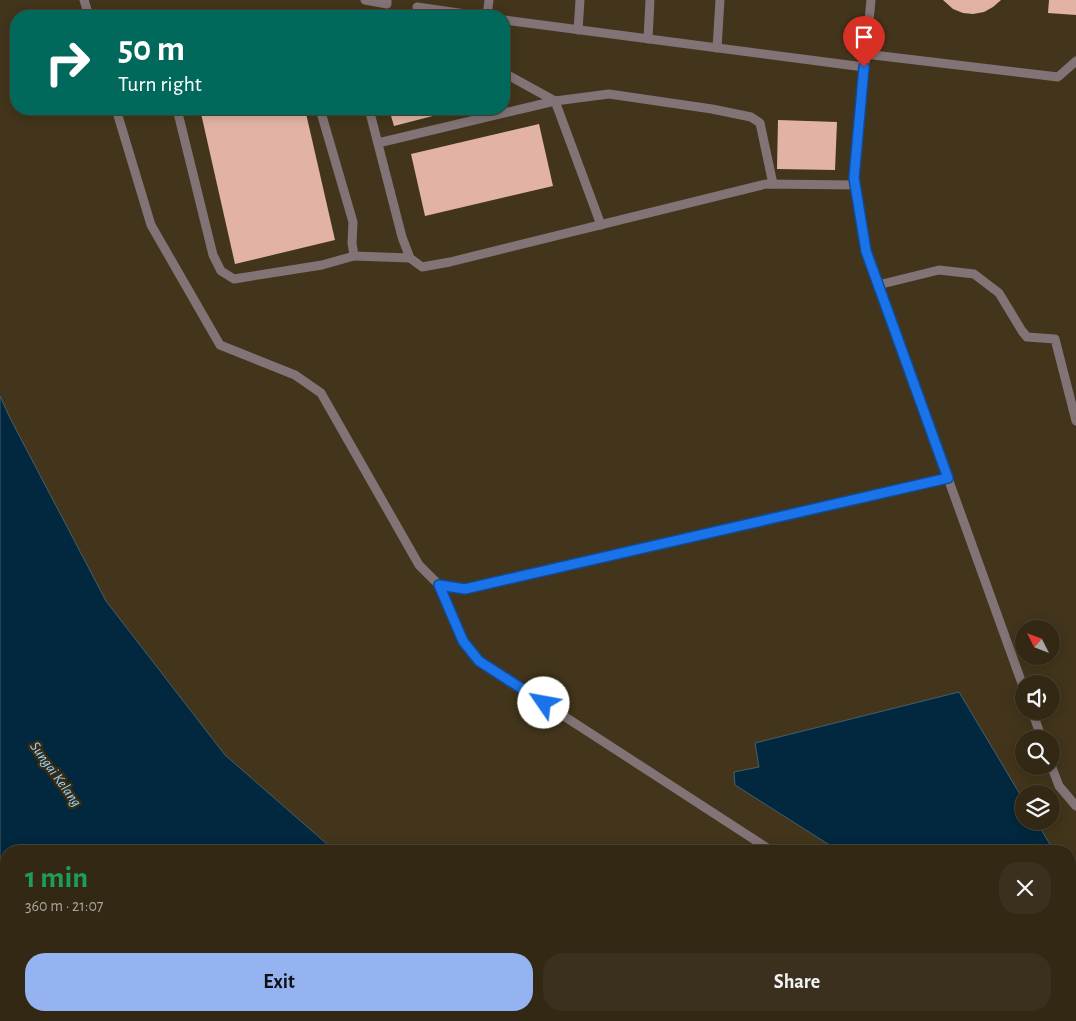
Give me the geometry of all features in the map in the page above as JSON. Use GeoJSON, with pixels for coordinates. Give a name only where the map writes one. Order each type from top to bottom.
{"type":"FeatureCollection","features":[{"type":"Feature","properties":{"kind":"lane"},"geometry":{"type":"LineString","coordinates":[[365,0],[387,4],[388,0]]}},
{"type":"Feature","properties":{"kind":"lane"},"geometry":{"type":"LineString","coordinates":[[578,30],[580,0]]}},
{"type":"Feature","properties":{"kind":"lane"},"geometry":{"type":"LineString","coordinates":[[648,40],[650,0]]}},
{"type":"Feature","properties":{"kind":"lane"},"geometry":{"type":"LineString","coordinates":[[717,48],[720,0]]}},
{"type":"Feature","properties":{"kind":"lane"},"geometry":{"type":"LineString","coordinates":[[871,0],[854,178],[866,251],[1019,675]]}},
{"type":"Feature","properties":{"kind":"lane"},"geometry":{"type":"LineString","coordinates":[[417,7],[438,10]]}},
{"type":"Feature","properties":{"kind":"lane"},"geometry":{"type":"LineString","coordinates":[[510,21],[864,67]]}},
{"type":"Feature","properties":{"kind":"lane"},"geometry":{"type":"LineString","coordinates":[[865,54],[1058,77],[1076,61]]}},
{"type":"Feature","properties":{"kind":"lane"},"geometry":{"type":"LineString","coordinates":[[510,75],[555,101],[601,224]]}},
{"type":"Feature","properties":{"kind":"lane"},"geometry":{"type":"LineString","coordinates":[[510,112],[555,101],[609,94],[712,109],[752,117],[760,124],[773,184]]}},
{"type":"Feature","properties":{"kind":"lane"},"geometry":{"type":"LineString","coordinates":[[118,115],[151,225],[220,345],[295,375],[321,393],[419,565],[439,585],[463,641],[479,661],[763,845]]}},
{"type":"Feature","properties":{"kind":"lane"},"geometry":{"type":"LineString","coordinates":[[178,115],[213,255],[221,272],[234,280],[322,265],[354,256],[410,258]]}},
{"type":"Feature","properties":{"kind":"lane"},"geometry":{"type":"LineString","coordinates":[[322,115],[353,222],[352,243],[354,256]]}},
{"type":"Feature","properties":{"kind":"lane"},"geometry":{"type":"LineString","coordinates":[[371,115],[402,237],[410,258],[422,267],[441,264],[766,184],[855,184]]}},
{"type":"Feature","properties":{"kind":"lane"},"geometry":{"type":"LineString","coordinates":[[378,143],[496,115]]}},
{"type":"Feature","properties":{"kind":"lane"},"geometry":{"type":"LineString","coordinates":[[878,286],[939,270],[974,274],[998,293],[1022,331],[1028,337],[1054,339],[1076,421]]}},
{"type":"Feature","properties":{"kind":"lane"},"geometry":{"type":"LineString","coordinates":[[439,585],[465,589],[948,478]]}},
{"type":"Feature","properties":{"kind":"lane"},"geometry":{"type":"LineString","coordinates":[[1055,775],[1059,786],[1076,806]]}},
{"type":"Feature","properties":{"kind":"water","name":"Sungai Kelang"},"geometry":{"type":"Polygon","coordinates":[[[0,396],[106,601],[225,755],[328,845],[0,845],[0,396]]]}},
{"type":"Feature","properties":{"kind":"water"},"geometry":{"type":"Polygon","coordinates":[[[959,692],[1015,786],[1015,830],[1041,830],[1050,845],[830,845],[735,785],[734,772],[759,767],[755,743],[959,692]]]}},
{"type":"Feature","properties":{"kind":"building"},"geometry":{"type":"Polygon","coordinates":[[[943,0],[1001,0],[984,12],[973,14],[953,9],[943,0]]]}},
{"type":"Feature","properties":{"kind":"building"},"geometry":{"type":"Polygon","coordinates":[[[1049,0],[1076,0],[1076,15],[1048,13],[1049,0]]]}},
{"type":"Feature","properties":{"kind":"building"},"geometry":{"type":"Polygon","coordinates":[[[201,115],[306,115],[335,240],[235,264],[201,115]]]}},
{"type":"Feature","properties":{"kind":"building"},"geometry":{"type":"Polygon","coordinates":[[[391,115],[437,115],[394,126],[391,115]]]}},
{"type":"Feature","properties":{"kind":"building"},"geometry":{"type":"Polygon","coordinates":[[[778,120],[837,122],[835,170],[777,169],[778,120]]]}},
{"type":"Feature","properties":{"kind":"building"},"geometry":{"type":"Polygon","coordinates":[[[539,124],[553,186],[425,216],[411,154],[539,124]]]}},
{"type":"Feature","properties":{"kind":"route"},"geometry":{"type":"LineString","coordinates":[[544,703],[479,661],[463,641],[439,585],[465,589],[948,478],[866,251],[854,178],[864,67]]}}]}
